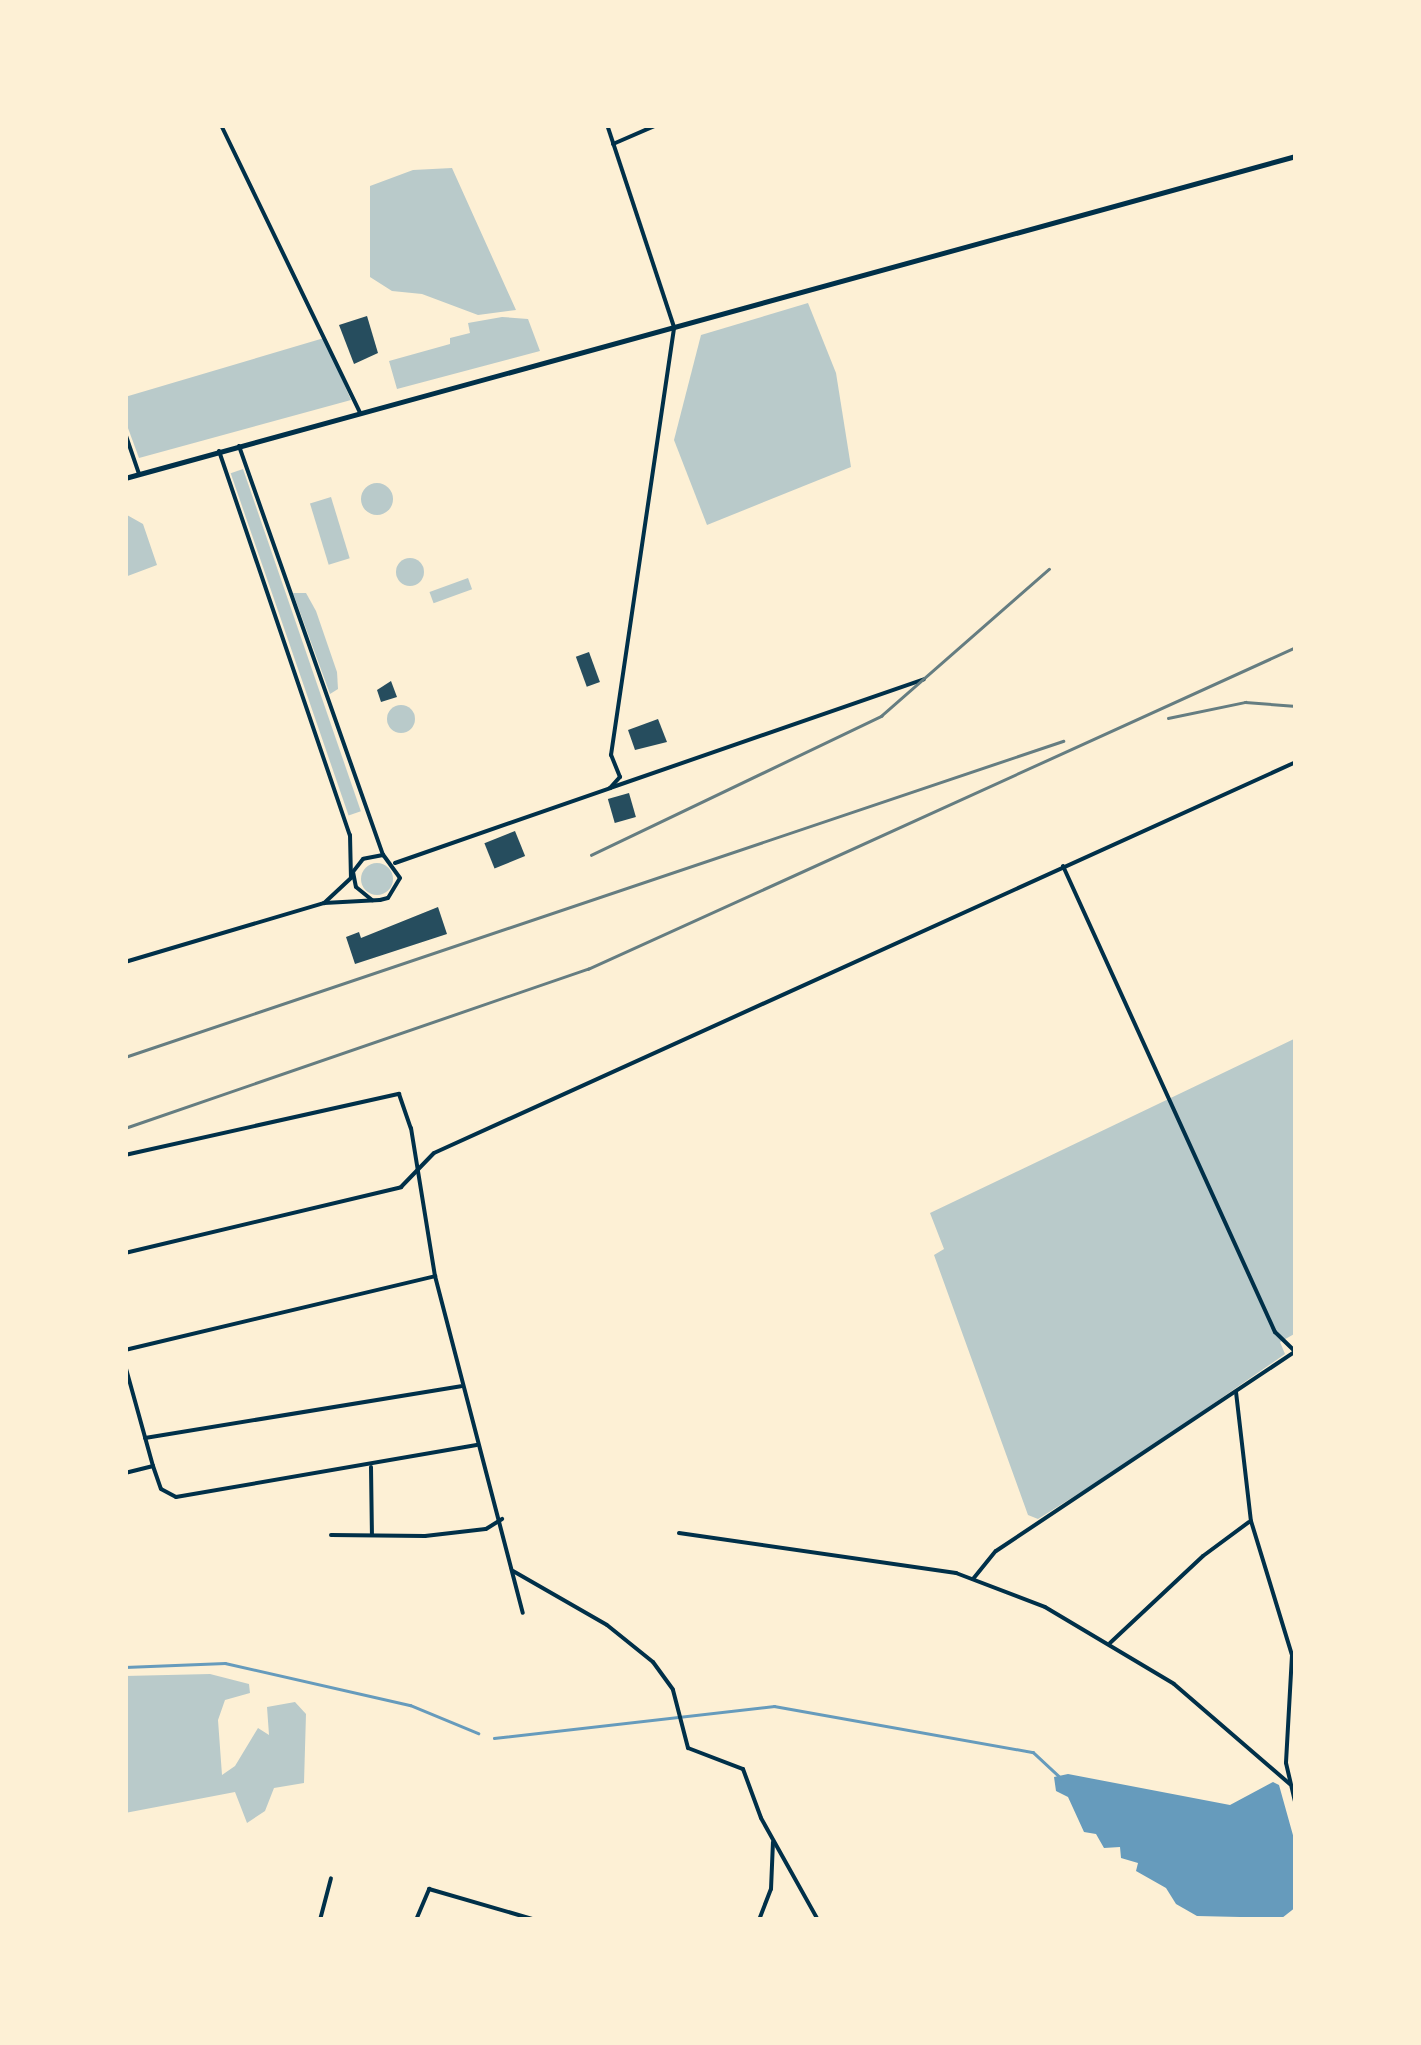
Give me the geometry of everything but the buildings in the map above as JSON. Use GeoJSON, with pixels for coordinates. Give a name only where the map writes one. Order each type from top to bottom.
{"type":"FeatureCollection","features":[{"type":"Feature","properties":{"kind":"main road"},"geometry":{"type":"LineString","coordinates":[[125,478],[1296,156]]}},
{"type":"Feature","properties":{"kind":"street"},"geometry":{"type":"LineString","coordinates":[[220,125],[360,413]]}},
{"type":"Feature","properties":{"kind":"street"},"geometry":{"type":"LineString","coordinates":[[607,125],[674,327],[611,754],[620,777],[610,788]]}},
{"type":"Feature","properties":{"kind":"street"},"geometry":{"type":"LineString","coordinates":[[613,144],[658,125]]}},
{"type":"Feature","properties":{"kind":"street"},"geometry":{"type":"LineString","coordinates":[[125,434],[139,474]]}},
{"type":"Feature","properties":{"kind":"street"},"geometry":{"type":"LineString","coordinates":[[239,446],[383,855],[395,862],[924,678]]}},
{"type":"Feature","properties":{"kind":"street"},"geometry":{"type":"LineString","coordinates":[[220,452],[345,820],[356,888],[372,900]]}},
{"type":"Feature","properties":{"kind":"street"},"geometry":{"type":"LineString","coordinates":[[125,1254],[401,1187],[434,1153],[1062,864],[1296,762]]}},
{"type":"Feature","properties":{"kind":"street"},"geometry":{"type":"LineString","coordinates":[[324,903],[343,890],[363,859],[383,855]]}},
{"type":"Feature","properties":{"kind":"street"},"geometry":{"type":"LineString","coordinates":[[125,962],[324,903],[388,898],[398,886],[395,862]]}},
{"type":"Feature","properties":{"kind":"street"},"geometry":{"type":"LineString","coordinates":[[973,1578],[996,1551],[1296,1350],[1275,1332],[1062,864]]}},
{"type":"Feature","properties":{"kind":"street"},"geometry":{"type":"LineString","coordinates":[[125,1155],[399,1094],[418,1172],[435,1276],[477,1445],[502,1518],[523,1613]]}},
{"type":"Feature","properties":{"kind":"street"},"geometry":{"type":"LineString","coordinates":[[125,1350],[435,1276]]}},
{"type":"Feature","properties":{"kind":"street"},"geometry":{"type":"LineString","coordinates":[[125,1364],[154,1466],[171,1498],[371,1467],[477,1445]]}},
{"type":"Feature","properties":{"kind":"street"},"geometry":{"type":"LineString","coordinates":[[145,1438],[462,1386]]}},
{"type":"Feature","properties":{"kind":"street"},"geometry":{"type":"LineString","coordinates":[[1236,1392],[1252,1520],[1292,1655],[1290,1784],[1296,1806]]}},
{"type":"Feature","properties":{"kind":"street"},"geometry":{"type":"LineString","coordinates":[[125,1473],[154,1466]]}},
{"type":"Feature","properties":{"kind":"street"},"geometry":{"type":"LineString","coordinates":[[371,1467],[372,1536]]}},
{"type":"Feature","properties":{"kind":"street"},"geometry":{"type":"LineString","coordinates":[[331,1535],[486,1529],[502,1518]]}},
{"type":"Feature","properties":{"kind":"street"},"geometry":{"type":"LineString","coordinates":[[1110,1644],[1203,1556],[1252,1520]]}},
{"type":"Feature","properties":{"kind":"street"},"geometry":{"type":"LineString","coordinates":[[679,1533],[973,1578],[1068,1617],[1204,1706],[1290,1784]]}},
{"type":"Feature","properties":{"kind":"street"},"geometry":{"type":"LineString","coordinates":[[510,1568],[608,1625],[653,1662],[673,1690],[688,1748],[736,1762],[818,1920]]}},
{"type":"Feature","properties":{"kind":"street"},"geometry":{"type":"LineString","coordinates":[[759,1920],[770,1889],[773,1839]]}},
{"type":"Feature","properties":{"kind":"street"},"geometry":{"type":"LineString","coordinates":[[320,1920],[331,1878]]}},
{"type":"Feature","properties":{"kind":"street"},"geometry":{"type":"LineString","coordinates":[[416,1920],[426,1891],[536,1920]]}},
{"type":"Feature","properties":{"kind":"shaded area"},"geometry":{"type":"Polygon","coordinates":[[[452,168],[516,310],[478,315],[422,294],[392,291],[370,277],[370,186],[413,170],[452,168]]]}},
{"type":"Feature","properties":{"kind":"shaded area"},"geometry":{"type":"Polygon","coordinates":[[[808,303],[836,373],[851,467],[707,525],[674,440],[701,335],[808,303]]]}},
{"type":"Feature","properties":{"kind":"shaded area"},"geometry":{"type":"Polygon","coordinates":[[[502,317],[528,319],[540,351],[397,389],[389,361],[450,344],[450,338],[470,333],[468,323],[502,317]]]}},
{"type":"Feature","properties":{"kind":"shaded area"},"geometry":{"type":"Polygon","coordinates":[[[324,338],[351,400],[139,458],[125,420],[125,397],[324,338]]]}},
{"type":"Feature","properties":{"kind":"shaded area"},"geometry":{"type":"Polygon","coordinates":[[[243,469],[361,811],[349,816],[231,473],[243,469]]]}},
{"type":"Feature","properties":{"kind":"shaded area"},"geometry":{"type":"Polygon","coordinates":[[[377,483],[388,488],[393,499],[388,510],[377,515],[366,510],[361,499],[366,488],[377,483]]]}},
{"type":"Feature","properties":{"kind":"shaded area"},"geometry":{"type":"Polygon","coordinates":[[[125,492],[127,515],[143,524],[157,565],[125,577],[125,492]]]}},
{"type":"Feature","properties":{"kind":"shaded area"},"geometry":{"type":"Polygon","coordinates":[[[331,497],[350,558],[329,565],[310,503],[331,497]]]}},
{"type":"Feature","properties":{"kind":"shaded area"},"geometry":{"type":"Polygon","coordinates":[[[410,558],[420,562],[424,572],[420,582],[410,586],[400,582],[396,572],[400,562],[410,558]]]}},
{"type":"Feature","properties":{"kind":"shaded area"},"geometry":{"type":"Polygon","coordinates":[[[468,578],[472,589],[434,603],[429,592],[468,578]]]}},
{"type":"Feature","properties":{"kind":"shaded area"},"geometry":{"type":"Polygon","coordinates":[[[293,593],[306,593],[316,611],[337,672],[338,689],[330,694],[293,593]]]}},
{"type":"Feature","properties":{"kind":"shaded area"},"geometry":{"type":"Polygon","coordinates":[[[401,705],[411,709],[415,719],[411,729],[401,733],[391,729],[387,719],[391,709],[401,705]]]}},
{"type":"Feature","properties":{"kind":"shaded area"},"geometry":{"type":"Polygon","coordinates":[[[377,863],[388,868],[393,879],[388,890],[377,895],[366,890],[361,879],[366,868],[377,863]]]}},
{"type":"Feature","properties":{"kind":"shaded area"},"geometry":{"type":"Polygon","coordinates":[[[1296,1038],[1296,1333],[1280,1342],[1285,1354],[1129,1462],[1038,1519],[1028,1515],[934,1255],[944,1249],[930,1213],[1296,1038]]]}},
{"type":"Feature","properties":{"kind":"shaded area"},"geometry":{"type":"Polygon","coordinates":[[[210,1674],[249,1684],[250,1693],[225,1700],[218,1720],[222,1775],[235,1766],[258,1728],[269,1735],[267,1707],[295,1702],[306,1714],[304,1783],[274,1788],[265,1811],[247,1823],[235,1792],[125,1813],[125,1676],[210,1674]]]}},
{"type":"Feature","properties":{"kind":"water"},"geometry":{"type":"Polygon","coordinates":[[[1068,1774],[1230,1805],[1273,1782],[1279,1785],[1296,1846],[1296,1907],[1282,1918],[1197,1916],[1176,1904],[1166,1888],[1136,1871],[1138,1863],[1121,1858],[1120,1847],[1104,1848],[1096,1834],[1084,1832],[1068,1797],[1056,1791],[1054,1777],[1068,1774]]]}},
{"type":"Feature","properties":{"kind":"waterway"},"geometry":{"type":"LineString","coordinates":[[125,1667],[225,1663],[410,1705],[478,1733]]}},
{"type":"Feature","properties":{"kind":"waterway"},"geometry":{"type":"LineString","coordinates":[[494,1738],[774,1706],[1033,1752],[1061,1778]]}},
{"type":"Feature","properties":{"kind":"railway"},"geometry":{"type":"LineString","coordinates":[[591,855],[881,716],[1049,569]]}},
{"type":"Feature","properties":{"kind":"railway"},"geometry":{"type":"LineString","coordinates":[[125,1128],[588,969],[1296,647]]}},
{"type":"Feature","properties":{"kind":"railway"},"geometry":{"type":"LineString","coordinates":[[1168,718],[1245,702],[1296,706]]}},
{"type":"Feature","properties":{"kind":"railway"},"geometry":{"type":"LineString","coordinates":[[125,1057],[1063,741]]}}]}
